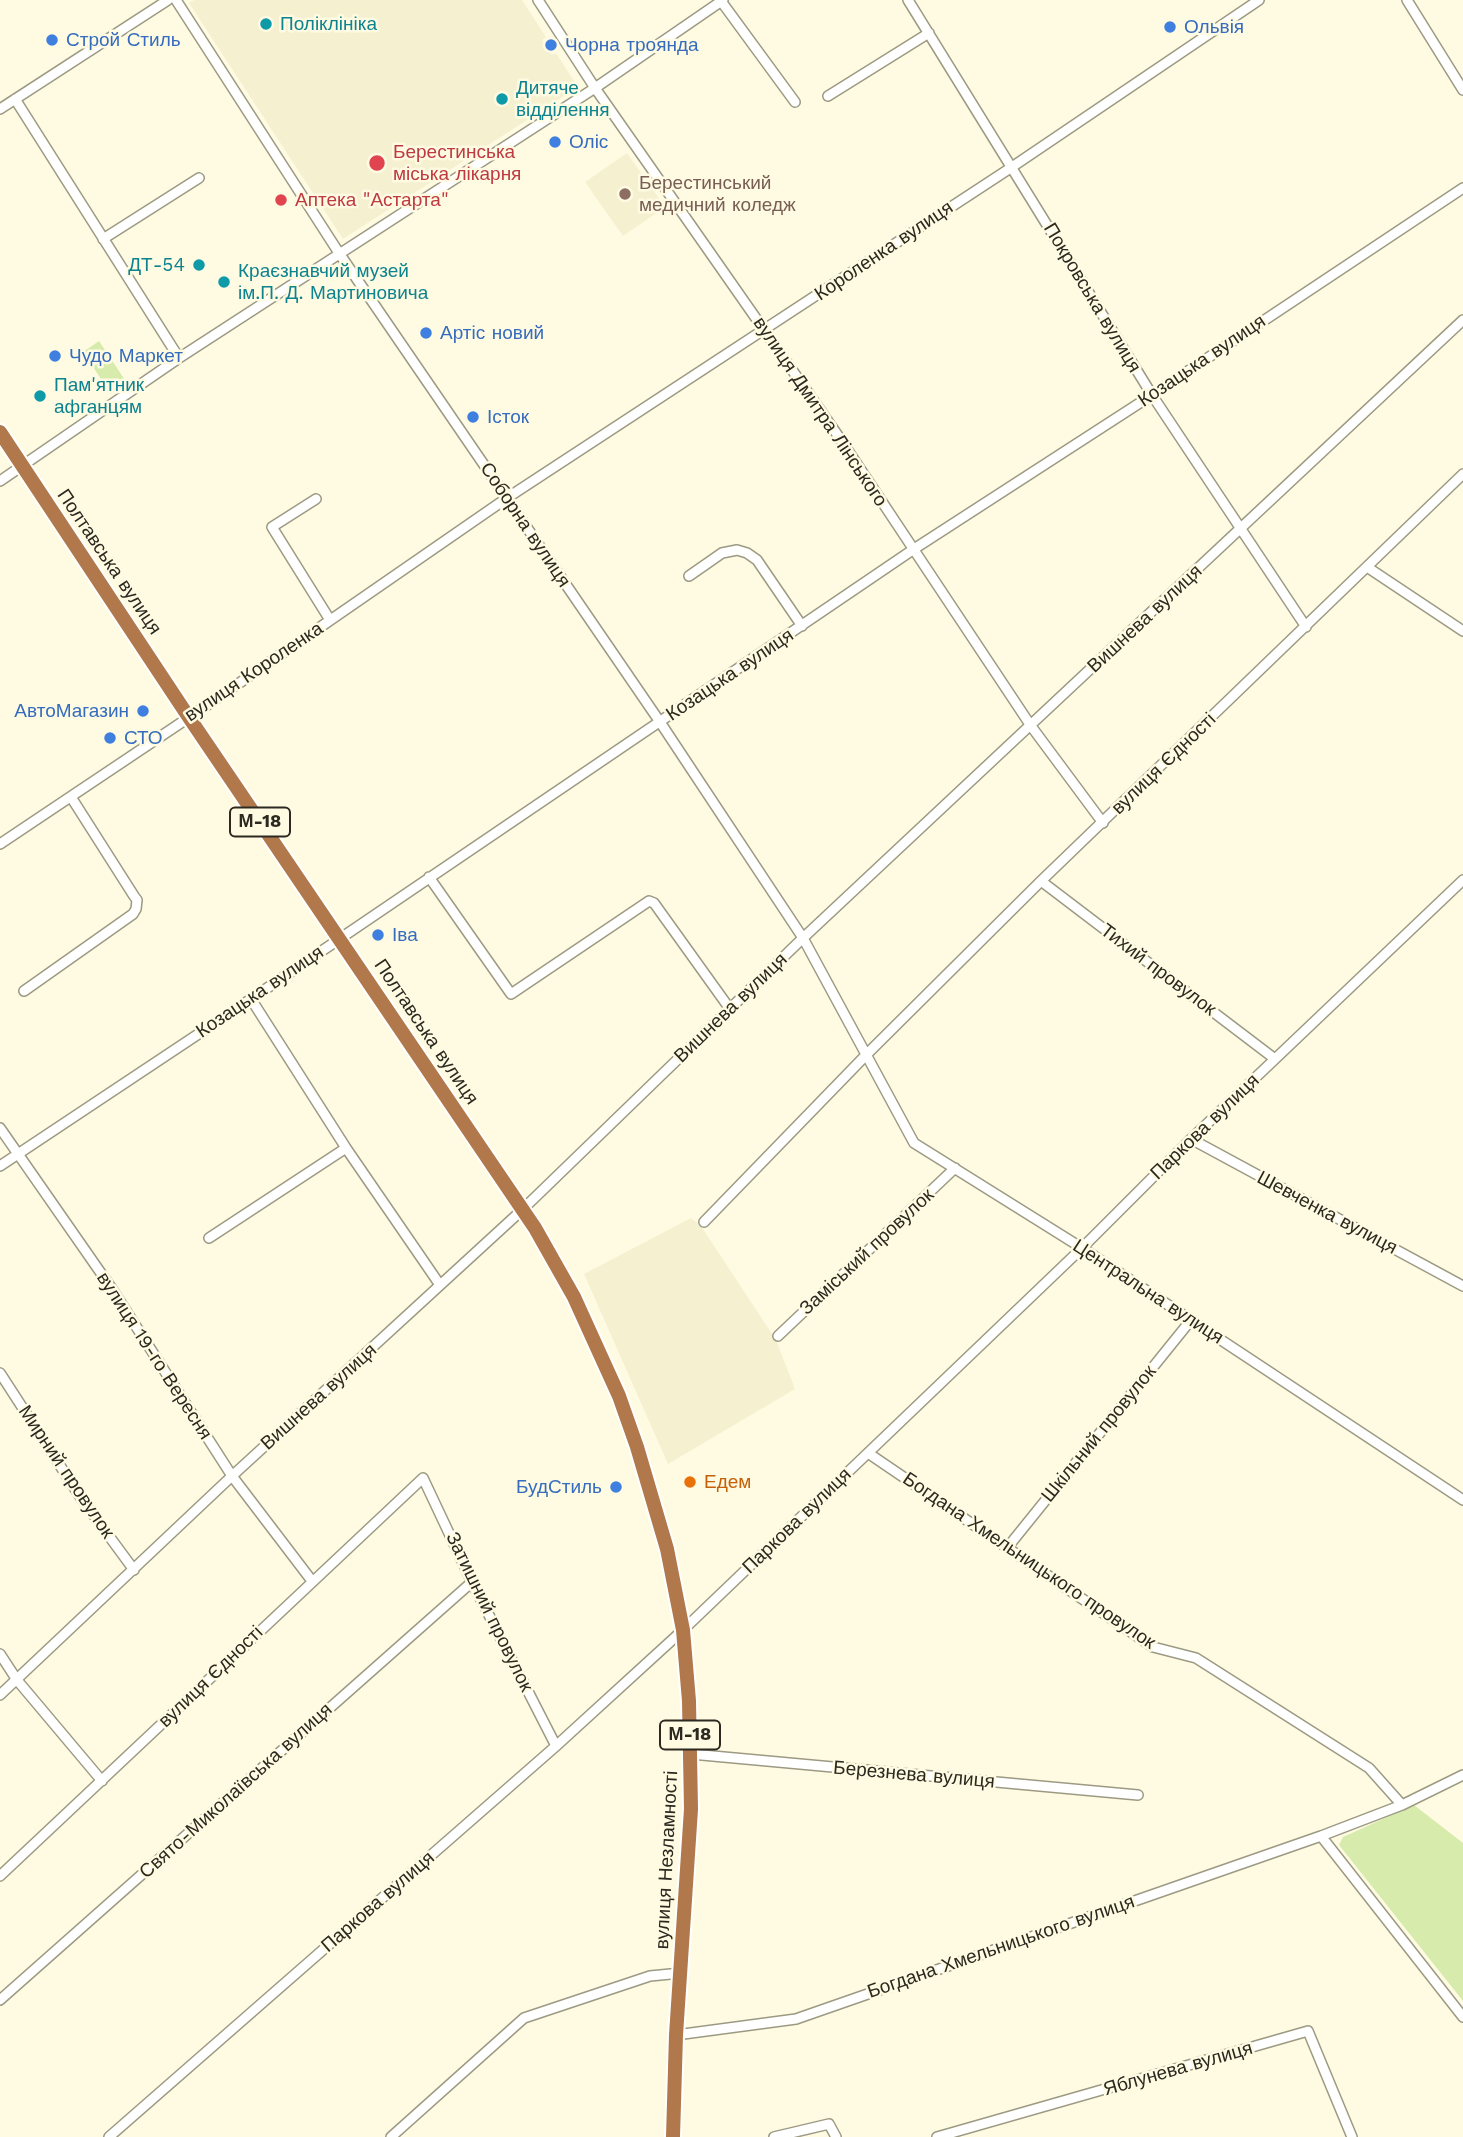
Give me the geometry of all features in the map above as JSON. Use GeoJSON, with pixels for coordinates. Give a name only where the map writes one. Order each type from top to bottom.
{"type":"FeatureCollection","features":[{"type":"Feature","properties":{"kind":"highway","name":"Полтавська вулиця"},"geometry":{"type":"LineString","coordinates":[[0,432],[188,716],[523,1210],[574,1297],[598,1346]]}},
{"type":"Feature","properties":{"kind":"highway","name":"вулиця Незламності"},"geometry":{"type":"LineString","coordinates":[[598,1346],[619,1395],[649,1486],[667,1549],[683,1629],[691,1754],[690,1821],[673,2137]]}},
{"type":"Feature","properties":{"kind":"street"},"geometry":{"type":"LineString","coordinates":[[0,109],[168,0]]}},
{"type":"Feature","properties":{"kind":"street","name":"Соборна вулиця"},"geometry":{"type":"LineString","coordinates":[[176,0],[339,253],[660,722],[803,938],[866,1055]]}},
{"type":"Feature","properties":{"kind":"street","name":"вулиця Дмитра Лінського"},"geometry":{"type":"LineString","coordinates":[[538,0],[595,88],[765,331],[1031,726],[1103,823]]}},
{"type":"Feature","properties":{"kind":"street","name":"Покровська вулиця"},"geometry":{"type":"LineString","coordinates":[[908,0],[1152,396],[1306,626]]}},
{"type":"Feature","properties":{"kind":"street","name":"Короленка вулиця"},"geometry":{"type":"LineString","coordinates":[[507,498],[765,331],[1259,0]]}},
{"type":"Feature","properties":{"kind":"street"},"geometry":{"type":"LineString","coordinates":[[1407,0],[1463,90]]}},
{"type":"Feature","properties":{"kind":"street"},"geometry":{"type":"LineString","coordinates":[[0,481],[179,358],[595,88],[722,1],[795,102]]}},
{"type":"Feature","properties":{"kind":"street"},"geometry":{"type":"LineString","coordinates":[[828,96],[929,33]]}},
{"type":"Feature","properties":{"kind":"street"},"geometry":{"type":"LineString","coordinates":[[15,99],[179,358]]}},
{"type":"Feature","properties":{"kind":"street"},"geometry":{"type":"LineString","coordinates":[[103,239],[199,178]]}},
{"type":"Feature","properties":{"kind":"street","name":"Козацька вулиця"},"geometry":{"type":"LineString","coordinates":[[0,1166],[914,550],[1152,396],[1463,188]]}},
{"type":"Feature","properties":{"kind":"street","name":"Вишнева вулиця"},"geometry":{"type":"LineString","coordinates":[[0,1695],[232,1476],[523,1210],[803,938],[1463,320]]}},
{"type":"Feature","properties":{"kind":"street","name":"вулиця Єдності"},"geometry":{"type":"LineString","coordinates":[[704,1222],[866,1055],[1041,881],[1463,474]]}},
{"type":"Feature","properties":{"kind":"street","name":"вулиця Короленка"},"geometry":{"type":"LineString","coordinates":[[0,844],[507,498]]}},
{"type":"Feature","properties":{"kind":"street"},"geometry":{"type":"LineString","coordinates":[[316,499],[272,527],[330,620]]}},
{"type":"Feature","properties":{"kind":"street"},"geometry":{"type":"LineString","coordinates":[[689,576],[722,553],[737,550],[747,553],[757,560],[802,626]]}},
{"type":"Feature","properties":{"kind":"street"},"geometry":{"type":"LineString","coordinates":[[1367,567],[1463,631]]}},
{"type":"Feature","properties":{"kind":"street"},"geometry":{"type":"LineString","coordinates":[[24,992],[133,914],[136,909],[134,896],[71,797]]}},
{"type":"Feature","properties":{"kind":"street"},"geometry":{"type":"LineString","coordinates":[[429,877],[511,994],[649,901],[654,903],[730,1009]]}},
{"type":"Feature","properties":{"kind":"street","name":"Паркова вулиця"},"geometry":{"type":"LineString","coordinates":[[109,2137],[556,1746],[683,1629],[1463,880]]}},
{"type":"Feature","properties":{"kind":"street","name":"Тихий провулок"},"geometry":{"type":"LineString","coordinates":[[1041,881],[1275,1059]]}},
{"type":"Feature","properties":{"kind":"street"},"geometry":{"type":"LineString","coordinates":[[251,999],[346,1148],[440,1285]]}},
{"type":"Feature","properties":{"kind":"street","name":"Центральна вулиця"},"geometry":{"type":"LineString","coordinates":[[866,1055],[914,1143],[1082,1248],[1463,1500]]}},
{"type":"Feature","properties":{"kind":"street","name":"вулиця 19-го Вересня"},"geometry":{"type":"LineString","coordinates":[[0,1128],[112,1289],[232,1476],[312,1581]]}},
{"type":"Feature","properties":{"kind":"street","name":"Шевченка вулиця"},"geometry":{"type":"LineString","coordinates":[[1191,1139],[1463,1286]]}},
{"type":"Feature","properties":{"kind":"street"},"geometry":{"type":"LineString","coordinates":[[209,1238],[346,1148]]}},
{"type":"Feature","properties":{"kind":"street","name":"Заміський провулок"},"geometry":{"type":"LineString","coordinates":[[778,1336],[955,1168]]}},
{"type":"Feature","properties":{"kind":"street","name":"Шкільний провулок"},"geometry":{"type":"LineString","coordinates":[[1007,1548],[1191,1320]]}},
{"type":"Feature","properties":{"kind":"street","name":"Мирний провулок"},"geometry":{"type":"LineString","coordinates":[[0,1373],[81,1498],[134,1570]]}},
{"type":"Feature","properties":{"kind":"street","name":"Богдана Хмельницького провулок"},"geometry":{"type":"LineString","coordinates":[[868,1453],[1153,1647],[1196,1658],[1369,1768],[1402,1805]]}},
{"type":"Feature","properties":{"kind":"street","name":"вулиця Єдності"},"geometry":{"type":"LineString","coordinates":[[0,1875],[424,1478]]}},
{"type":"Feature","properties":{"kind":"street","name":"Затишний провулок"},"geometry":{"type":"LineString","coordinates":[[424,1478],[472,1582],[556,1746]]}},
{"type":"Feature","properties":{"kind":"street","name":"Свято-Миколаївська вулиця"},"geometry":{"type":"LineString","coordinates":[[0,2000],[472,1582]]}},
{"type":"Feature","properties":{"kind":"street"},"geometry":{"type":"LineString","coordinates":[[0,1654],[17,1680],[102,1781]]}},
{"type":"Feature","properties":{"kind":"street","name":"Березнева вулиця"},"geometry":{"type":"LineString","coordinates":[[691,1754],[1138,1796]]}},
{"type":"Feature","properties":{"kind":"street","name":"Богдана Хмельницького вулиця"},"geometry":{"type":"LineString","coordinates":[[677,2035],[796,2019],[1321,1836],[1402,1805],[1463,1775]]}},
{"type":"Feature","properties":{"kind":"street"},"geometry":{"type":"LineString","coordinates":[[1321,1836],[1463,2017]]}},
{"type":"Feature","properties":{"kind":"street"},"geometry":{"type":"LineString","coordinates":[[391,2137],[524,2018],[650,1976],[681,1973]]}},
{"type":"Feature","properties":{"kind":"street","name":"Яблунева вулиця"},"geometry":{"type":"LineString","coordinates":[[937,2137],[1308,2031],[1352,2137]]}},
{"type":"Feature","properties":{"kind":"street"},"geometry":{"type":"LineString","coordinates":[[774,2137],[829,2124],[836,2137]]}},
{"type":"Feature","properties":{"kind":"street"},"geometry":{"type":"LineString","coordinates":[[979,2125],[984,2137]]}},
{"type":"Feature","properties":{"kind":"shaded area","name":"Берестинська міська лікарня"},"geometry":{"type":"Polygon","coordinates":[[[194,0],[522,0],[546,37],[542,40],[552,55],[556,53],[578,87],[343,239],[189,3],[194,0]]]}},
{"type":"Feature","properties":{"kind":"shaded area","name":"Берестинський медичний коледж"},"geometry":{"type":"Polygon","coordinates":[[[627,153],[665,207],[623,236],[585,182],[627,153]]]}},
{"type":"Feature","properties":{"kind":"shaded area"},"geometry":{"type":"Polygon","coordinates":[[[691,1218],[701,1226],[776,1340],[795,1389],[668,1464],[584,1274],[691,1218]]]}},
{"type":"Feature","properties":{"kind":"green space"},"geometry":{"type":"Polygon","coordinates":[[[99,341],[127,383],[111,394],[83,352],[99,341]]]}},
{"type":"Feature","properties":{"kind":"green space"},"geometry":{"type":"Polygon","coordinates":[[[1414,1805],[1463,1843],[1463,2001],[1339,1845],[1343,1837],[1414,1805]]]}},
{"type":"Feature","properties":{"kind":"place","name":"Поліклініка"},"geometry":{"type":"Point","coordinates":[266,24]}},
{"type":"Feature","properties":{"kind":"place","name":"Ольвія"},"geometry":{"type":"Point","coordinates":[1170,27]}},
{"type":"Feature","properties":{"kind":"place","name":"Строй Стиль"},"geometry":{"type":"Point","coordinates":[52,40]}},
{"type":"Feature","properties":{"kind":"place","name":"Чорна троянда"},"geometry":{"type":"Point","coordinates":[551,45]}},
{"type":"Feature","properties":{"kind":"place","name":"Дитяче відділення"},"geometry":{"type":"Point","coordinates":[502,99]}},
{"type":"Feature","properties":{"kind":"place","name":"Оліс"},"geometry":{"type":"Point","coordinates":[555,142]}},
{"type":"Feature","properties":{"kind":"place","name":"Берестинська міська лікарня"},"geometry":{"type":"Point","coordinates":[377,163]}},
{"type":"Feature","properties":{"kind":"place","name":"Берестинський медичний коледж"},"geometry":{"type":"Point","coordinates":[625,194]}},
{"type":"Feature","properties":{"kind":"place","name":"Аптека \"Астарта\""},"geometry":{"type":"Point","coordinates":[281,200]}},
{"type":"Feature","properties":{"kind":"place","name":"ДТ-54"},"geometry":{"type":"Point","coordinates":[199,265]}},
{"type":"Feature","properties":{"kind":"place","name":"Краєзнавчий музей ім.П. Д. Мартиновича"},"geometry":{"type":"Point","coordinates":[224,282]}},
{"type":"Feature","properties":{"kind":"place","name":"Артіс новий"},"geometry":{"type":"Point","coordinates":[426,333]}},
{"type":"Feature","properties":{"kind":"place","name":"Чудо Маркет"},"geometry":{"type":"Point","coordinates":[55,356]}},
{"type":"Feature","properties":{"kind":"place","name":"Пам'ятник афганцям"},"geometry":{"type":"Point","coordinates":[40,396]}},
{"type":"Feature","properties":{"kind":"place","name":"Істок"},"geometry":{"type":"Point","coordinates":[473,417]}},
{"type":"Feature","properties":{"kind":"place","name":"АвтоМагазин"},"geometry":{"type":"Point","coordinates":[143,711]}},
{"type":"Feature","properties":{"kind":"place","name":"СТО"},"geometry":{"type":"Point","coordinates":[110,738]}},
{"type":"Feature","properties":{"kind":"place","name":"Іва"},"geometry":{"type":"Point","coordinates":[378,935]}},
{"type":"Feature","properties":{"kind":"place","name":"Едем"},"geometry":{"type":"Point","coordinates":[690,1482]}},
{"type":"Feature","properties":{"kind":"place","name":"БудСтиль"},"geometry":{"type":"Point","coordinates":[616,1487]}}]}
